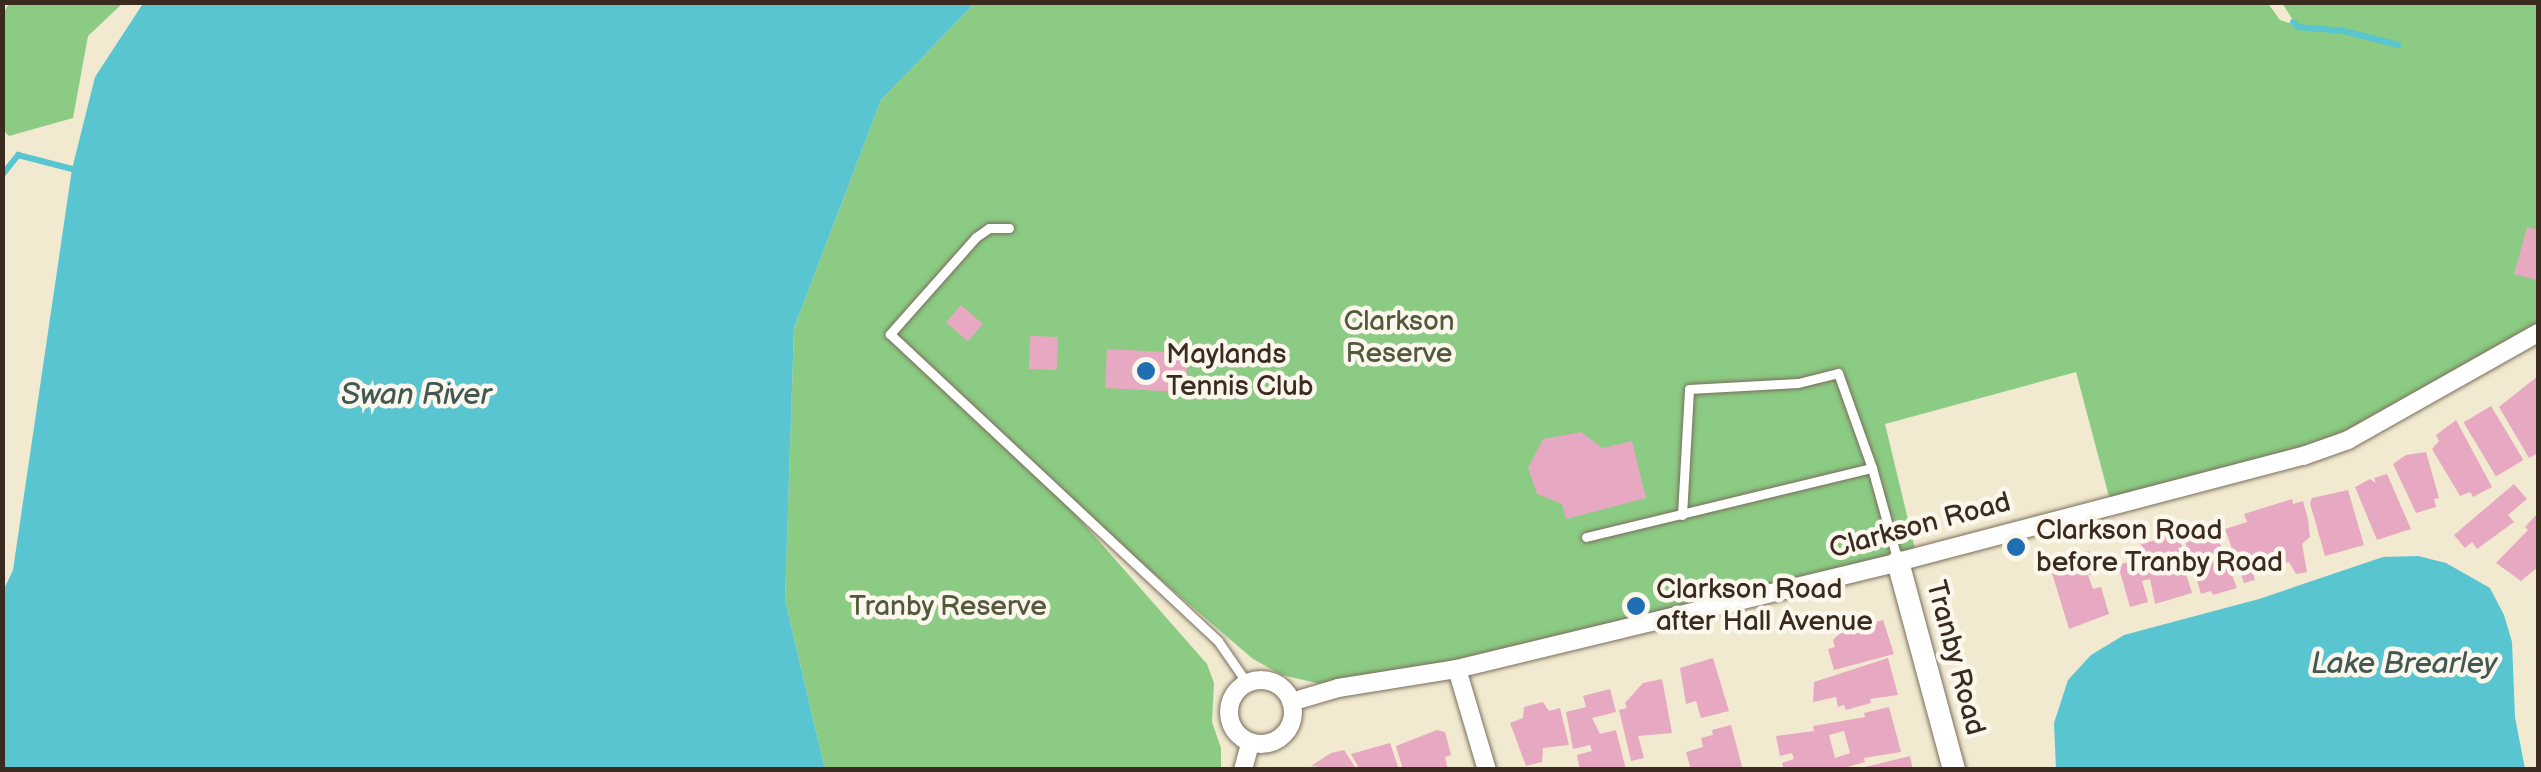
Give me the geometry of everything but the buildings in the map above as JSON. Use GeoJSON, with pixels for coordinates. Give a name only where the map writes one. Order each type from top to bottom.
{"type":"FeatureCollection","features":[{"type":"Feature","properties":{"kind":"street","name":"Clarkson Road"},"geometry":{"type":"LineString","coordinates":[[1291,702],[1338,688],[1456,669],[1898,562],[2304,456],[2348,440],[2538,334]]}},
{"type":"Feature","properties":{"kind":"street","name":"Tranby Road"},"geometry":{"type":"LineString","coordinates":[[1898,562],[1954,770]]}},
{"type":"Feature","properties":{"kind":"street"},"geometry":{"type":"LineString","coordinates":[[1456,669],[1487,770]]}},
{"type":"Feature","properties":{"kind":"street"},"geometry":{"type":"LineString","coordinates":[[1258,680],[1278,685],[1291,702],[1293,714],[1284,735],[1262,744],[1239,736],[1228,714],[1230,701],[1247,683],[1258,680]]}},
{"type":"Feature","properties":{"kind":"street"},"geometry":{"type":"LineString","coordinates":[[1243,770],[1250,742]]}},
{"type":"Feature","properties":{"kind":"lane"},"geometry":{"type":"LineString","coordinates":[[1009,228],[989,228],[976,237],[890,334],[1218,640],[1247,683]]}},
{"type":"Feature","properties":{"kind":"lane"},"geometry":{"type":"LineString","coordinates":[[1682,515],[1689,388],[1798,383],[1838,373],[1872,468],[1898,562]]}},
{"type":"Feature","properties":{"kind":"lane"},"geometry":{"type":"LineString","coordinates":[[1586,537],[1872,468]]}},
{"type":"Feature","properties":{"kind":"green space"},"geometry":{"type":"Polygon","coordinates":[[[10,2],[123,3],[88,36],[73,118],[9,136],[2,129],[2,15],[10,2]]]}},
{"type":"Feature","properties":{"kind":"green space","name":"Clarkson Reserve"},"geometry":{"type":"Polygon","coordinates":[[[2267,2],[2280,20],[2296,25],[2282,3],[2538,3],[2538,329],[2347,438],[2111,504],[2076,372],[1885,424],[1917,557],[1338,688],[1282,675],[1253,659],[1048,483],[1207,664],[1214,683],[1212,722],[1221,748],[1221,769],[825,769],[785,600],[794,328],[881,100],[975,3],[2267,2]]]}},
{"type":"Feature","properties":{"kind":"water","name":"Swan River"},"geometry":{"type":"Polygon","coordinates":[[[144,2],[975,3],[881,100],[794,328],[785,600],[825,769],[3,769],[3,591],[13,570],[72,169],[95,77],[144,2]]]}},
{"type":"Feature","properties":{"kind":"water","name":"Lake Brearley"},"geometry":{"type":"Polygon","coordinates":[[[2418,556],[2446,563],[2490,588],[2504,615],[2512,642],[2515,717],[2525,769],[2056,769],[2054,723],[2068,680],[2091,655],[2124,635],[2259,599],[2383,557],[2418,556]]]}},
{"type":"Feature","properties":{"kind":"waterway"},"geometry":{"type":"LineString","coordinates":[[2293,22],[2298,27],[2344,31],[2398,45]]}},
{"type":"Feature","properties":{"kind":"waterway"},"geometry":{"type":"LineString","coordinates":[[2,175],[18,155],[72,169]]}},
{"type":"Feature","properties":{"kind":"place","name":"Maylands Tennis Club"},"geometry":{"type":"Point","coordinates":[1146,371]}},
{"type":"Feature","properties":{"kind":"place","name":"Clarkson Road before Tranby Road"},"geometry":{"type":"Point","coordinates":[2016,547]}},
{"type":"Feature","properties":{"kind":"place","name":"Clarkson Road after Hall Avenue"},"geometry":{"type":"Point","coordinates":[1636,606]}},
{"type":"Feature","properties":{"kind":"park label","name":"Tranby Reserve"},"geometry":{"type":"Point","coordinates":[948,607]}}]}
